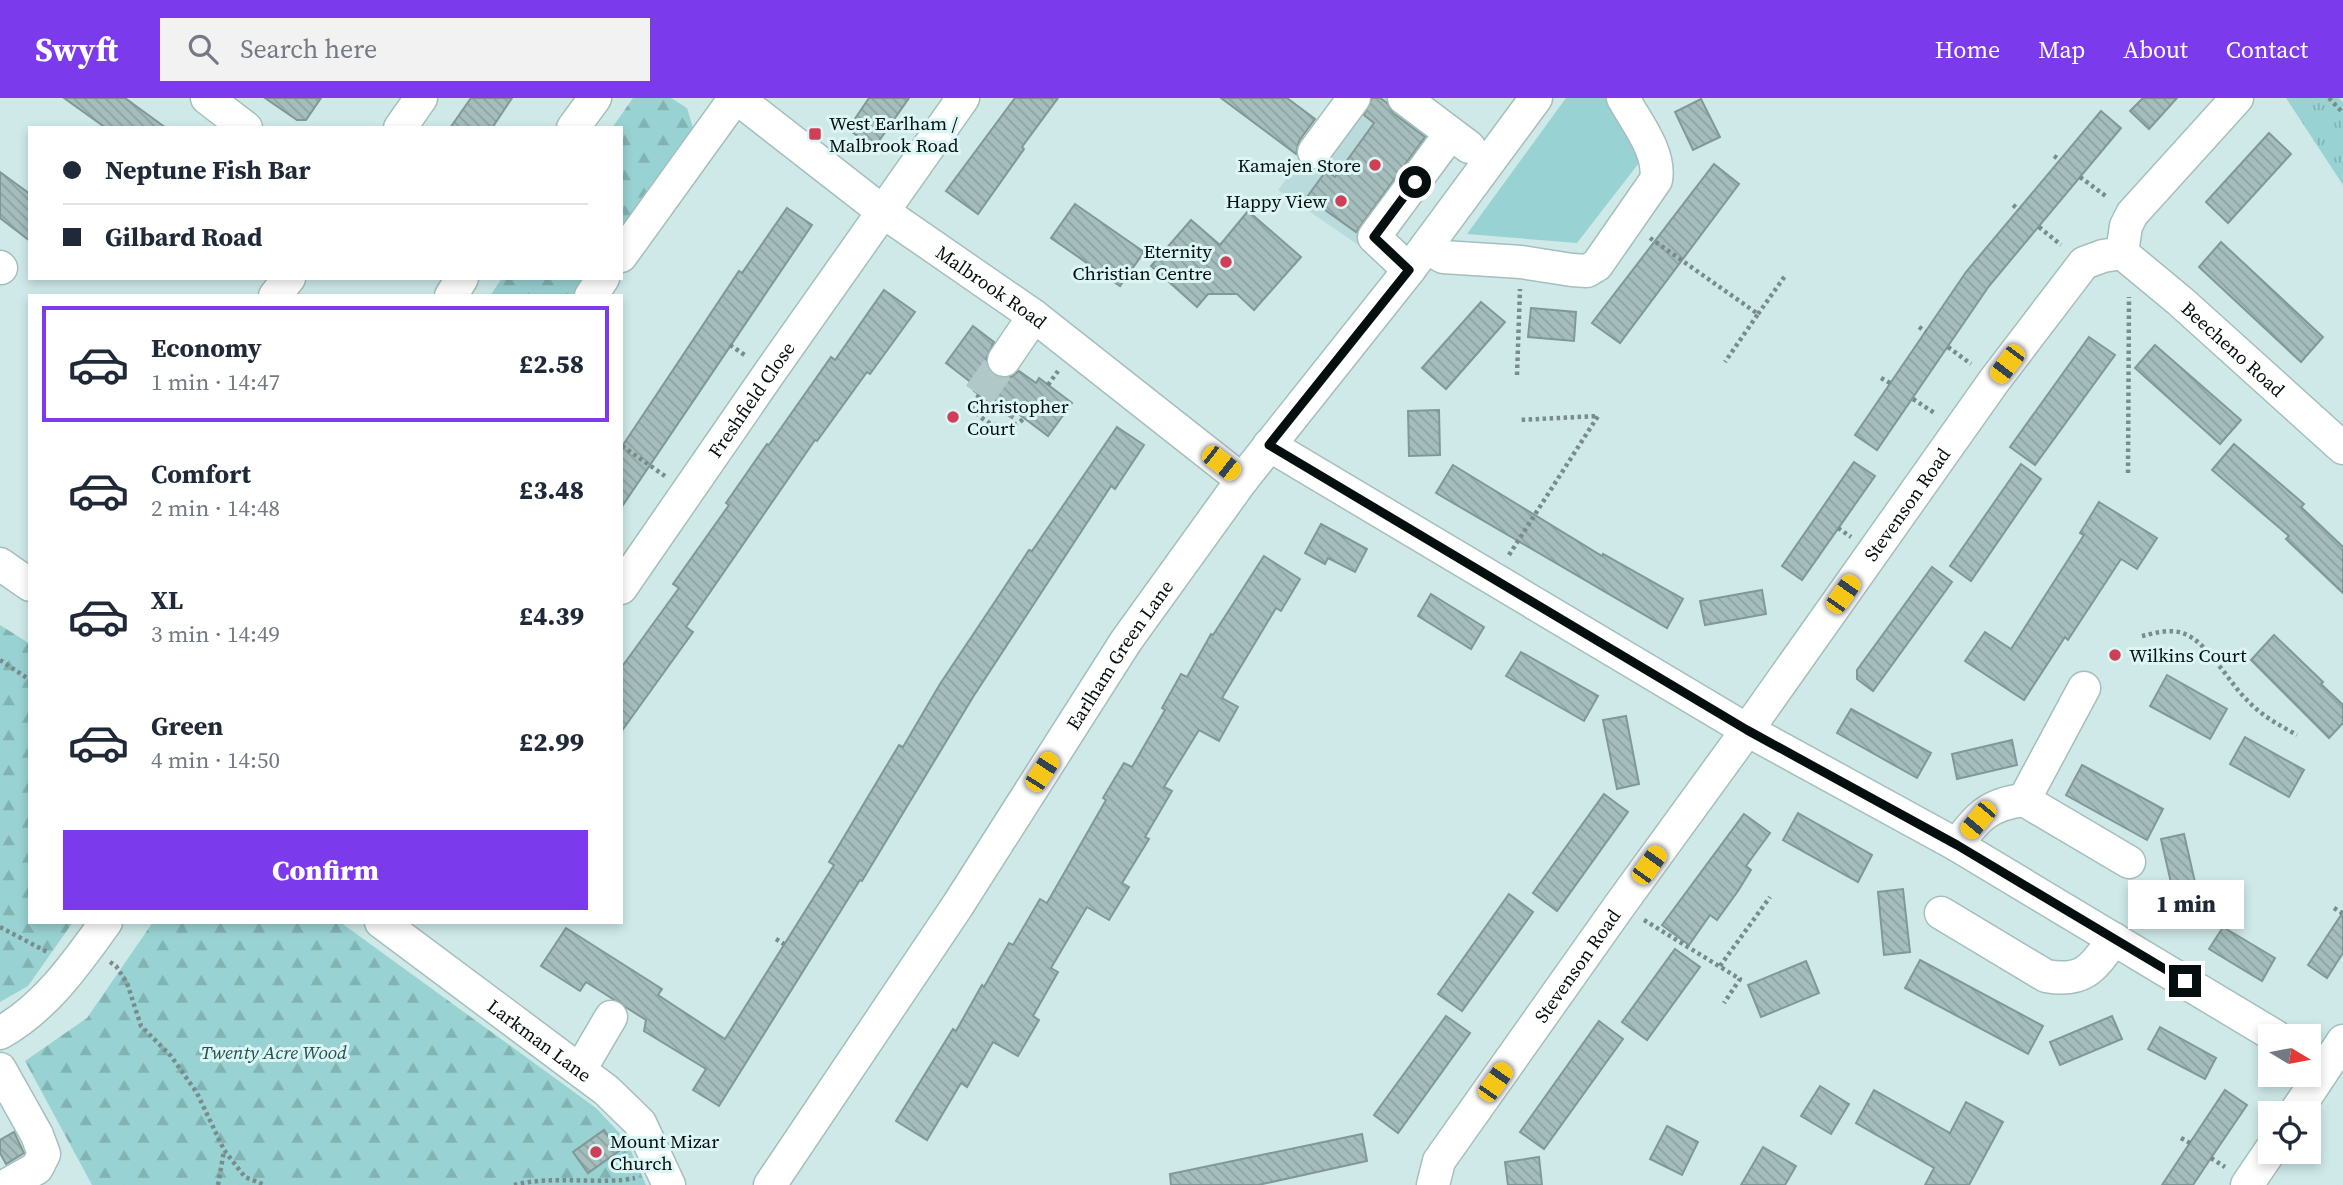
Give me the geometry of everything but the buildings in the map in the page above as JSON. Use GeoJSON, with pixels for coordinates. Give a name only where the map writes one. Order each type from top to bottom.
{"type":"FeatureCollection","features":[{"type":"Feature","properties":{"kind":"street"},"geometry":{"type":"LineString","coordinates":[[206,98],[243,126]]}},
{"type":"Feature","properties":{"kind":"street"},"geometry":{"type":"LineString","coordinates":[[401,126],[421,98]]}},
{"type":"Feature","properties":{"kind":"street"},"geometry":{"type":"LineString","coordinates":[[574,126],[595,98]]}},
{"type":"Feature","properties":{"kind":"street"},"geometry":{"type":"LineString","coordinates":[[623,253],[736,98]]}},
{"type":"Feature","properties":{"kind":"street","name":"Malbrook Road"},"geometry":{"type":"LineString","coordinates":[[736,98],[882,211],[1034,316],[1242,480]]}},
{"type":"Feature","properties":{"kind":"street","name":"Freshfield Close"},"geometry":{"type":"LineString","coordinates":[[623,585],[963,98]]}},
{"type":"Feature","properties":{"kind":"street"},"geometry":{"type":"LineString","coordinates":[[1314,152],[1354,98]]}},
{"type":"Feature","properties":{"kind":"street"},"geometry":{"type":"LineString","coordinates":[[1404,98],[1489,163]]}},
{"type":"Feature","properties":{"kind":"street","name":"Earlham Green Lane"},"geometry":{"type":"LineString","coordinates":[[770,1185],[958,905],[1126,641],[1242,480],[1417,258],[1535,98]]}},
{"type":"Feature","properties":{"kind":"street"},"geometry":{"type":"LineString","coordinates":[[1454,137],[1442,145],[1374,237],[1417,258],[1521,262],[1587,271],[1597,265],[1656,180],[1658,168],[1653,151],[1623,98]]}},
{"type":"Feature","properties":{"kind":"street"},"geometry":{"type":"LineString","coordinates":[[2122,253],[2126,226],[2132,214],[2237,98]]}},
{"type":"Feature","properties":{"kind":"street","name":"Beecheno Road"},"geometry":{"type":"LineString","coordinates":[[2122,253],[2180,301],[2343,448]]}},
{"type":"Feature","properties":{"kind":"street","name":"Stevenson Road"},"geometry":{"type":"LineString","coordinates":[[1433,1185],[1439,1161],[1994,381],[2084,263],[2122,253]]}},
{"type":"Feature","properties":{"kind":"street"},"geometry":{"type":"LineString","coordinates":[[277,294],[287,280]]}},
{"type":"Feature","properties":{"kind":"street"},"geometry":{"type":"LineString","coordinates":[[1004,360],[1034,316]]}},
{"type":"Feature","properties":{"kind":"street"},"geometry":{"type":"LineString","coordinates":[[1269,445],[1747,730],[1957,845],[2258,1026]]}},
{"type":"Feature","properties":{"kind":"street"},"geometry":{"type":"LineString","coordinates":[[0,564],[28,584]]}},
{"type":"Feature","properties":{"kind":"street"},"geometry":{"type":"LineString","coordinates":[[2024,800],[2084,688]]}},
{"type":"Feature","properties":{"kind":"street"},"geometry":{"type":"LineString","coordinates":[[1957,845],[1987,810],[2004,802],[2024,800],[2129,862]]}},
{"type":"Feature","properties":{"kind":"street"},"geometry":{"type":"LineString","coordinates":[[1941,913],[2046,976],[2062,979],[2080,976],[2100,958],[2114,939]]}},
{"type":"Feature","properties":{"kind":"street","name":"Larkman Lane"},"geometry":{"type":"LineString","coordinates":[[384,924],[606,1090],[639,1123],[664,1175]]}},
{"type":"Feature","properties":{"kind":"street"},"geometry":{"type":"LineString","coordinates":[[0,1033],[22,1020],[89,946]]}},
{"type":"Feature","properties":{"kind":"street"},"geometry":{"type":"LineString","coordinates":[[580,1070],[611,1017]]}},
{"type":"Feature","properties":{"kind":"street"},"geometry":{"type":"LineString","coordinates":[[2321,1059],[2343,1041]]}},
{"type":"Feature","properties":{"kind":"street"},"geometry":{"type":"LineString","coordinates":[[0,1069],[37,1135],[44,1154],[37,1168],[7,1185]]}},
{"type":"Feature","properties":{"kind":"street"},"geometry":{"type":"LineString","coordinates":[[2247,1185],[2261,1164]]}},
{"type":"Feature","properties":{"kind":"path"},"geometry":{"type":"LineString","coordinates":[[2329,98],[2343,113]]}},
{"type":"Feature","properties":{"kind":"path"},"geometry":{"type":"LineString","coordinates":[[2054,156],[2060,160]]}},
{"type":"Feature","properties":{"kind":"path"},"geometry":{"type":"LineString","coordinates":[[2080,177],[2114,202]]}},
{"type":"Feature","properties":{"kind":"path"},"geometry":{"type":"LineString","coordinates":[[2013,205],[2019,210]]}},
{"type":"Feature","properties":{"kind":"path"},"geometry":{"type":"LineString","coordinates":[[1626,221],[1758,314]]}},
{"type":"Feature","properties":{"kind":"path"},"geometry":{"type":"LineString","coordinates":[[2039,227],[2070,252]]}},
{"type":"Feature","properties":{"kind":"path"},"geometry":{"type":"LineString","coordinates":[[1517,375],[1521,262]]}},
{"type":"Feature","properties":{"kind":"path"},"geometry":{"type":"LineString","coordinates":[[1725,362],[1785,276]]}},
{"type":"Feature","properties":{"kind":"path"},"geometry":{"type":"LineString","coordinates":[[2128,473],[2129,293]]}},
{"type":"Feature","properties":{"kind":"path"},"geometry":{"type":"LineString","coordinates":[[1919,327],[1926,332]]}},
{"type":"Feature","properties":{"kind":"path"},"geometry":{"type":"LineString","coordinates":[[1948,347],[1977,368]]}},
{"type":"Feature","properties":{"kind":"path"},"geometry":{"type":"LineString","coordinates":[[1881,378],[1890,383]]}},
{"type":"Feature","properties":{"kind":"path"},"geometry":{"type":"LineString","coordinates":[[979,395],[972,406],[975,412],[997,426],[1007,429],[1017,426],[1024,418]]}},
{"type":"Feature","properties":{"kind":"path"},"geometry":{"type":"LineString","coordinates":[[1913,398],[1942,419]]}},
{"type":"Feature","properties":{"kind":"path"},"geometry":{"type":"LineString","coordinates":[[1505,562],[1598,416],[1519,419]]}},
{"type":"Feature","properties":{"kind":"path"},"geometry":{"type":"LineString","coordinates":[[623,447],[651,466]]}},
{"type":"Feature","properties":{"kind":"path"},"geometry":{"type":"LineString","coordinates":[[2142,636],[2164,631],[2185,634],[2202,647],[2246,700],[2263,716],[2297,735]]}},
{"type":"Feature","properties":{"kind":"path"},"geometry":{"type":"LineString","coordinates":[[0,660],[28,679]]}},
{"type":"Feature","properties":{"kind":"path"},"geometry":{"type":"LineString","coordinates":[[1720,966],[1770,897]]}},
{"type":"Feature","properties":{"kind":"path"},"geometry":{"type":"LineString","coordinates":[[1619,905],[1741,979],[1724,1003]]}},
{"type":"Feature","properties":{"kind":"path"},"geometry":{"type":"LineString","coordinates":[[2334,908],[2342,913]]}},
{"type":"Feature","properties":{"kind":"path"},"geometry":{"type":"LineString","coordinates":[[0,927],[89,946],[116,966],[127,983],[141,1026],[171,1056],[197,1093],[224,1150],[245,1177],[265,1185]]}},
{"type":"Feature","properties":{"kind":"path"},"geometry":{"type":"LineString","coordinates":[[776,939],[784,944]]}},
{"type":"Feature","properties":{"kind":"path"},"geometry":{"type":"LineString","coordinates":[[2181,1138],[2190,1143]]}},
{"type":"Feature","properties":{"kind":"path"},"geometry":{"type":"LineString","coordinates":[[218,1185],[224,1150]]}},
{"type":"Feature","properties":{"kind":"path"},"geometry":{"type":"LineString","coordinates":[[514,1185],[529,1181],[628,1182],[664,1175]]}},
{"type":"Feature","properties":{"kind":"shaded area"},"geometry":{"type":"Polygon","coordinates":[[[1347,98],[1431,98],[1476,130],[1376,257],[1278,190],[1347,98]]]}},
{"type":"Feature","properties":{"kind":"green space"},"geometry":{"type":"Polygon","coordinates":[[[633,98],[671,98],[687,108],[693,128],[681,158],[623,238],[623,126],[613,126],[633,98]]]}},
{"type":"Feature","properties":{"kind":"green space"},"geometry":{"type":"Polygon","coordinates":[[[1566,98],[1606,98],[1642,159],[1577,243],[1467,234],[1566,98]]]}},
{"type":"Feature","properties":{"kind":"green space"},"geometry":{"type":"Polygon","coordinates":[[[2286,98],[2339,98],[2343,102],[2343,185],[2286,98]]]}},
{"type":"Feature","properties":{"kind":"green space"},"geometry":{"type":"Polygon","coordinates":[[[501,280],[594,280],[583,294],[491,294],[501,280]]]}},
{"type":"Feature","properties":{"kind":"green space"},"geometry":{"type":"Polygon","coordinates":[[[0,625],[28,643],[28,924],[72,924],[28,986],[0,1002],[0,625]]]}},
{"type":"Feature","properties":{"kind":"green space","name":"Twenty Acre Wood"},"geometry":{"type":"Polygon","coordinates":[[[152,924],[343,924],[596,1108],[626,1140],[646,1185],[92,1185],[25,1061],[87,1018],[152,924]]]}},
{"type":"Feature","properties":{"kind":"tunnel"},"geometry":{"type":"LineString","coordinates":[[979,395],[1004,360]]}},
{"type":"Feature","properties":{"kind":"place","name":"West Earlham / Malbrook Road"},"geometry":{"type":"Point","coordinates":[815,134]}},
{"type":"Feature","properties":{"kind":"place","name":"Kamajen Store"},"geometry":{"type":"Point","coordinates":[1375,165]}},
{"type":"Feature","properties":{"kind":"place","name":"Happy View"},"geometry":{"type":"Point","coordinates":[1341,201]}},
{"type":"Feature","properties":{"kind":"place","name":"Eternity Christian Centre"},"geometry":{"type":"Point","coordinates":[1226,262]}},
{"type":"Feature","properties":{"kind":"place","name":"Christopher Court"},"geometry":{"type":"Point","coordinates":[953,417]}},
{"type":"Feature","properties":{"kind":"place","name":"Wilkins Court"},"geometry":{"type":"Point","coordinates":[2115,655]}},
{"type":"Feature","properties":{"kind":"place","name":"Mount Mizar Church"},"geometry":{"type":"Point","coordinates":[596,1152]}},
{"type":"Feature","properties":{"kind":"route"},"geometry":{"type":"LineString","coordinates":[[1415,182],[1374,237],[1409,270],[1269,445],[1747,730],[1957,845],[2185,981]]}}]}
